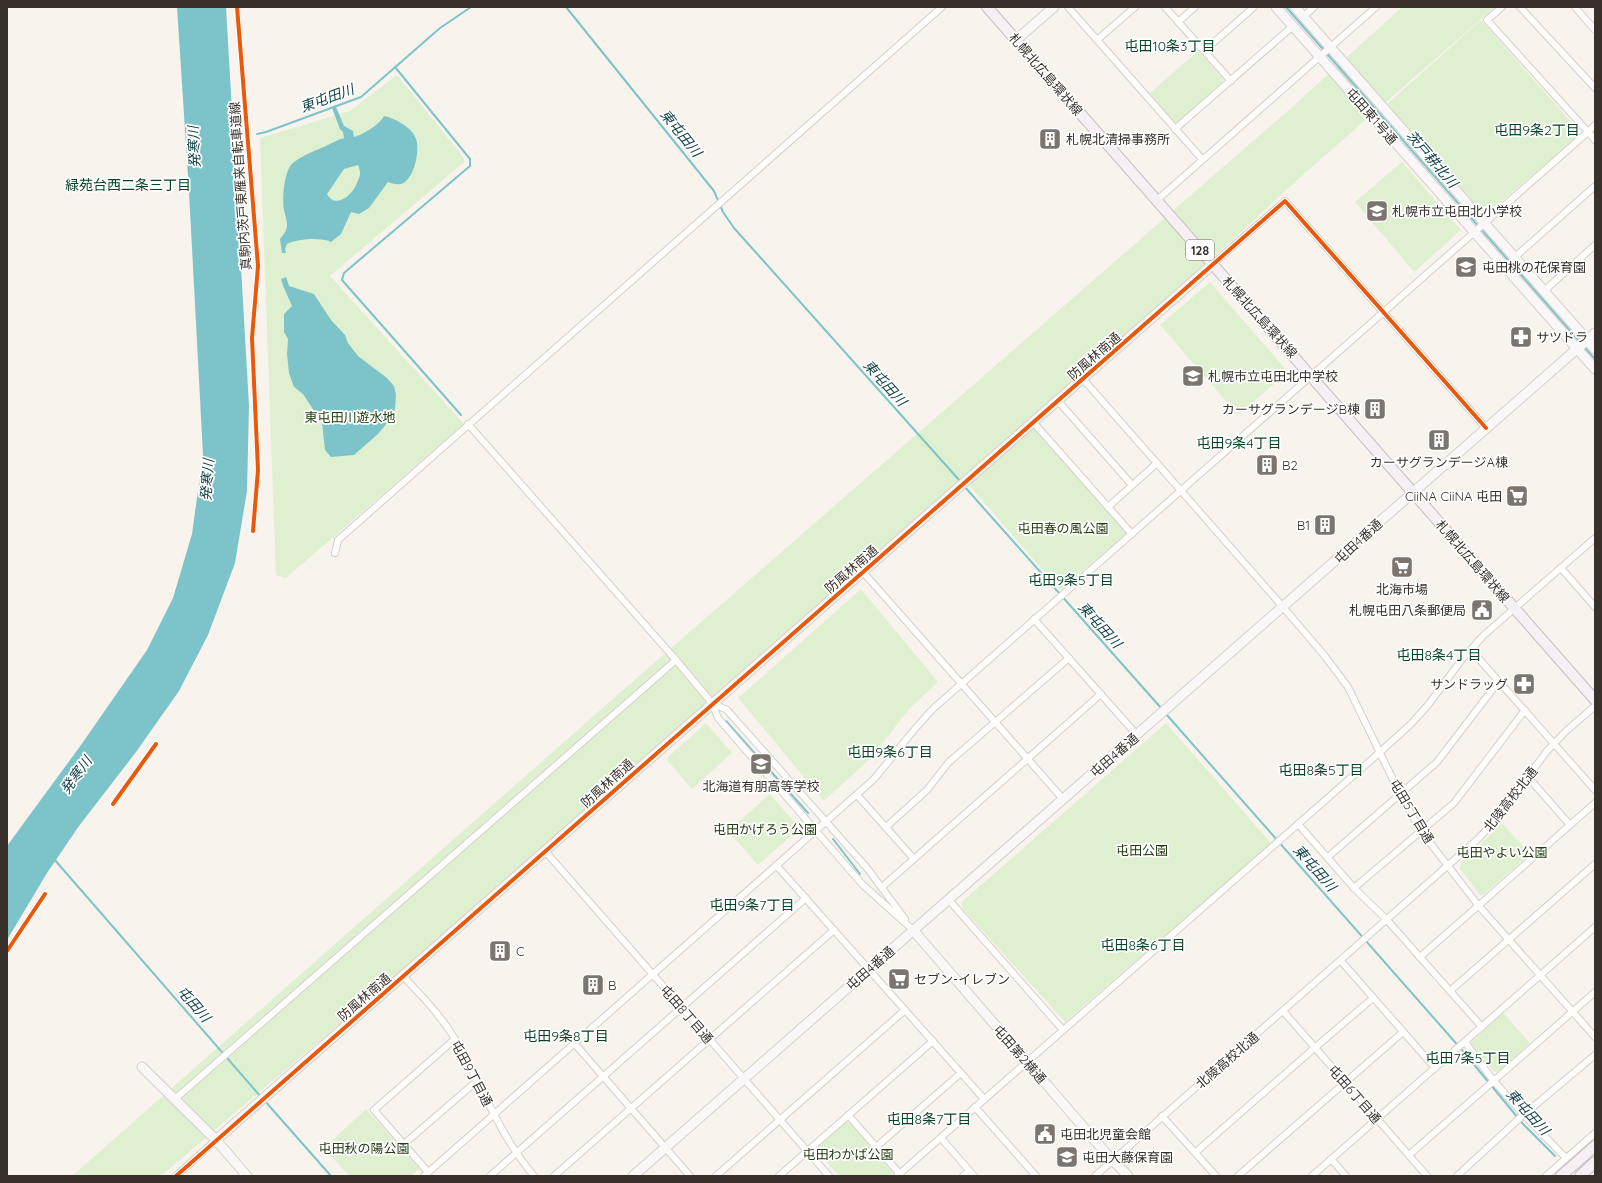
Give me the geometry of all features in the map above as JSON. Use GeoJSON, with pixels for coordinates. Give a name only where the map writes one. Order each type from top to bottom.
{"type":"FeatureCollection","features":[{"type":"Feature","properties":{"kind":"main road","name":"札幌北広島環状線"},"geometry":{"type":"LineString","coordinates":[[987,7],[1595,700]]}},
{"type":"Feature","properties":{"kind":"main road"},"geometry":{"type":"LineString","coordinates":[[1561,1176],[1595,1146]]}},
{"type":"Feature","properties":{"kind":"main road"},"geometry":{"type":"LineString","coordinates":[[1580,1176],[1595,1162]]}},
{"type":"Feature","properties":{"kind":"street"},"geometry":{"type":"LineString","coordinates":[[335,553],[338,540],[942,7]]}},
{"type":"Feature","properties":{"kind":"street"},"geometry":{"type":"LineString","coordinates":[[1016,40],[1054,7]]}},
{"type":"Feature","properties":{"kind":"street"},"geometry":{"type":"LineString","coordinates":[[1068,7],[1202,159]]}},
{"type":"Feature","properties":{"kind":"street"},"geometry":{"type":"LineString","coordinates":[[1097,40],[1135,7]]}},
{"type":"Feature","properties":{"kind":"street"},"geometry":{"type":"LineString","coordinates":[[1165,7],[1231,80]]}},
{"type":"Feature","properties":{"kind":"street"},"geometry":{"type":"LineString","coordinates":[[1178,22],[1195,7]]}},
{"type":"Feature","properties":{"kind":"street"},"geometry":{"type":"LineString","coordinates":[[1204,51],[1254,7]]}},
{"type":"Feature","properties":{"kind":"street","name":"屯田東1号通"},"geometry":{"type":"LineString","coordinates":[[1276,7],[1293,26],[1325,51],[1515,258],[1544,291],[1583,344],[1595,369]]}},
{"type":"Feature","properties":{"kind":"street","name":"屯田東1号通"},"geometry":{"type":"LineString","coordinates":[[1295,7],[1303,16],[1325,51],[1476,231],[1583,344],[1595,349]]}},
{"type":"Feature","properties":{"kind":"street"},"geometry":{"type":"LineString","coordinates":[[1303,16],[1314,7]]}},
{"type":"Feature","properties":{"kind":"street"},"geometry":{"type":"LineString","coordinates":[[1156,200],[1376,7]]}},
{"type":"Feature","properties":{"kind":"street"},"geometry":{"type":"LineString","coordinates":[[1502,7],[1487,20],[1595,140]]}},
{"type":"Feature","properties":{"kind":"street"},"geometry":{"type":"LineString","coordinates":[[1520,7],[1595,88]]}},
{"type":"Feature","properties":{"kind":"street"},"geometry":{"type":"LineString","coordinates":[[1575,7],[1595,30]]}},
{"type":"Feature","properties":{"kind":"street"},"geometry":{"type":"LineString","coordinates":[[1175,129],[1293,26]]}},
{"type":"Feature","properties":{"kind":"street"},"geometry":{"type":"LineString","coordinates":[[455,1039],[374,1110],[404,1144],[426,1174],[857,795],[891,760],[921,721],[962,683],[1484,224],[1588,132],[1595,124]]}},
{"type":"Feature","properties":{"kind":"street"},"geometry":{"type":"LineString","coordinates":[[1515,258],[1595,186]]}},
{"type":"Feature","properties":{"kind":"street"},"geometry":{"type":"LineString","coordinates":[[1213,264],[1285,201],[1486,428]]}},
{"type":"Feature","properties":{"kind":"street"},"geometry":{"type":"LineString","coordinates":[[1544,291],[1595,245]]}},
{"type":"Feature","properties":{"kind":"street","name":"防風林南通"},"geometry":{"type":"LineString","coordinates":[[216,1140],[1213,264]]}},
{"type":"Feature","properties":{"kind":"street","name":"屯田4番通"},"geometry":{"type":"LineString","coordinates":[[633,1176],[1595,333]]}},
{"type":"Feature","properties":{"kind":"street","name":"屯田5丁目通"},"geometry":{"type":"LineString","coordinates":[[1083,379],[1324,654],[1348,687],[1379,753],[1421,831],[1478,905],[1595,1037]]}},
{"type":"Feature","properties":{"kind":"street"},"geometry":{"type":"LineString","coordinates":[[1058,401],[1132,485]]}},
{"type":"Feature","properties":{"kind":"street"},"geometry":{"type":"LineString","coordinates":[[1033,422],[1132,534]]}},
{"type":"Feature","properties":{"kind":"street"},"geometry":{"type":"LineString","coordinates":[[468,424],[676,660],[712,703],[718,718],[862,884],[913,930]]}},
{"type":"Feature","properties":{"kind":"street"},"geometry":{"type":"LineString","coordinates":[[1108,507],[1157,463]]}},
{"type":"Feature","properties":{"kind":"street"},"geometry":{"type":"LineString","coordinates":[[848,1115],[898,1175],[1379,753],[1415,719],[1484,634],[1595,538]]}},
{"type":"Feature","properties":{"kind":"street"},"geometry":{"type":"LineString","coordinates":[[1561,568],[1595,607]]}},
{"type":"Feature","properties":{"kind":"street"},"geometry":{"type":"LineString","coordinates":[[863,572],[1063,799]]}},
{"type":"Feature","properties":{"kind":"street"},"geometry":{"type":"LineString","coordinates":[[1589,600],[1595,595]]}},
{"type":"Feature","properties":{"kind":"street"},"geometry":{"type":"LineString","coordinates":[[1034,619],[1137,735]]}},
{"type":"Feature","properties":{"kind":"street"},"geometry":{"type":"LineString","coordinates":[[1471,650],[1555,743],[1595,790]]}},
{"type":"Feature","properties":{"kind":"street"},"geometry":{"type":"LineString","coordinates":[[886,827],[927,790],[949,762],[1069,658]]}},
{"type":"Feature","properties":{"kind":"street"},"geometry":{"type":"LineString","coordinates":[[175,1099],[676,660]]}},
{"type":"Feature","properties":{"kind":"street"},"geometry":{"type":"LineString","coordinates":[[1328,857],[1437,762],[1499,681]]}},
{"type":"Feature","properties":{"kind":"street"},"geometry":{"type":"LineString","coordinates":[[882,887],[1101,694]]}},
{"type":"Feature","properties":{"kind":"street"},"geometry":{"type":"LineString","coordinates":[[712,703],[727,710],[826,821],[867,868],[913,930]]}},
{"type":"Feature","properties":{"kind":"street","name":"北陵高校北通"},"geometry":{"type":"LineString","coordinates":[[1095,1176],[1478,839],[1497,818],[1555,743],[1595,706]]}},
{"type":"Feature","properties":{"kind":"street"},"geometry":{"type":"LineString","coordinates":[[1354,888],[1454,803],[1525,710]]}},
{"type":"Feature","properties":{"kind":"street"},"geometry":{"type":"LineString","coordinates":[[1528,777],[1570,825]]}},
{"type":"Feature","properties":{"kind":"street"},"geometry":{"type":"LineString","coordinates":[[857,795],[914,859]]}},
{"type":"Feature","properties":{"kind":"street"},"geometry":{"type":"LineString","coordinates":[[1420,957],[1595,803]]}},
{"type":"Feature","properties":{"kind":"street"},"geometry":{"type":"LineString","coordinates":[[1298,824],[1354,888],[1387,920],[1482,1027]]}},
{"type":"Feature","properties":{"kind":"street","name":"屯田8丁目通"},"geometry":{"type":"LineString","coordinates":[[545,851],[829,1176]]}},
{"type":"Feature","properties":{"kind":"street"},"geometry":{"type":"LineString","coordinates":[[1450,991],[1595,864]]}},
{"type":"Feature","properties":{"kind":"street"},"geometry":{"type":"LineString","coordinates":[[776,866],[984,1099]]}},
{"type":"Feature","properties":{"kind":"street"},"geometry":{"type":"LineString","coordinates":[[490,1176],[806,898]]}},
{"type":"Feature","properties":{"kind":"street"},"geometry":{"type":"LineString","coordinates":[[948,899],[1063,1030]]}},
{"type":"Feature","properties":{"kind":"street"},"geometry":{"type":"LineString","coordinates":[[1312,1176],[1595,927]]}},
{"type":"Feature","properties":{"kind":"street"},"geometry":{"type":"LineString","coordinates":[[554,1176],[834,930]]}},
{"type":"Feature","properties":{"kind":"street","name":"屯田第2横通"},"geometry":{"type":"LineString","coordinates":[[913,930],[1028,1061],[1100,1146],[1128,1176]]}},
{"type":"Feature","properties":{"kind":"street"},"geometry":{"type":"LineString","coordinates":[[1341,961],[1435,1068]]}},
{"type":"Feature","properties":{"kind":"street","name":"屯田9丁目通"},"geometry":{"type":"LineString","coordinates":[[403,976],[428,1002],[455,1039],[516,1153],[534,1176]]}},
{"type":"Feature","properties":{"kind":"street"},"geometry":{"type":"LineString","coordinates":[[1409,1155],[1595,992]]}},
{"type":"Feature","properties":{"kind":"street"},"geometry":{"type":"LineString","coordinates":[[1196,1152],[1373,998]]}},
{"type":"Feature","properties":{"kind":"street"},"geometry":{"type":"LineString","coordinates":[[716,1176],[905,1010]]}},
{"type":"Feature","properties":{"kind":"street","name":"屯田6丁目通"},"geometry":{"type":"LineString","coordinates":[[1283,1011],[1427,1176]]}},
{"type":"Feature","properties":{"kind":"street"},"geometry":{"type":"LineString","coordinates":[[1238,1176],[1403,1032]]}},
{"type":"Feature","properties":{"kind":"street"},"geometry":{"type":"LineString","coordinates":[[779,1176],[932,1041]]}},
{"type":"Feature","properties":{"kind":"street"},"geometry":{"type":"LineString","coordinates":[[574,1043],[690,1176]]}},
{"type":"Feature","properties":{"kind":"street"},"geometry":{"type":"LineString","coordinates":[[1461,1046],[1520,1118],[1566,1158]]}},
{"type":"Feature","properties":{"kind":"street"},"geometry":{"type":"LineString","coordinates":[[1457,1176],[1520,1118],[1595,1055]]}},
{"type":"Feature","properties":{"kind":"street"},"geometry":{"type":"LineString","coordinates":[[142,1067],[216,1140],[247,1176]]}},
{"type":"Feature","properties":{"kind":"street"},"geometry":{"type":"LineString","coordinates":[[876,1147],[960,1073]]}},
{"type":"Feature","properties":{"kind":"street"},"geometry":{"type":"LineString","coordinates":[[404,1144],[478,1080]]}},
{"type":"Feature","properties":{"kind":"street"},"geometry":{"type":"LineString","coordinates":[[975,1107],[1036,1176]]}},
{"type":"Feature","properties":{"kind":"street"},"geometry":{"type":"LineString","coordinates":[[1162,1116],[1216,1176]]}},
{"type":"Feature","properties":{"kind":"street"},"geometry":{"type":"LineString","coordinates":[[1546,1176],[1595,1133]]}},
{"type":"Feature","properties":{"kind":"street"},"geometry":{"type":"LineString","coordinates":[[941,1138],[974,1176]]}},
{"type":"Feature","properties":{"kind":"street"},"geometry":{"type":"LineString","coordinates":[[176,1176],[216,1140]]}},
{"type":"Feature","properties":{"kind":"street"},"geometry":{"type":"LineString","coordinates":[[1331,1159],[1346,1176]]}},
{"type":"Feature","properties":{"kind":"street"},"geometry":{"type":"LineString","coordinates":[[963,1176],[969,1171]]}},
{"type":"Feature","properties":{"kind":"green space"},"geometry":{"type":"Polygon","coordinates":[[[1402,7],[1495,7],[1306,172],[1188,281],[618,782],[480,900],[445,934],[161,1176],[72,1176],[607,704],[1291,108],[1402,7]]]}},
{"type":"Feature","properties":{"kind":"green space"},"geometry":{"type":"Polygon","coordinates":[[[1481,20],[1579,131],[1579,135],[1487,214],[1483,215],[1387,104],[1481,20]]]}},
{"type":"Feature","properties":{"kind":"green space"},"geometry":{"type":"Polygon","coordinates":[[[1198,51],[1223,79],[1223,82],[1178,122],[1174,122],[1150,93],[1198,51]]]}},
{"type":"Feature","properties":{"kind":"green space","name":"東屯田川遊水地"},"geometry":{"type":"Polygon","coordinates":[[[397,75],[464,158],[464,162],[330,276],[464,424],[286,578],[276,575],[260,138],[350,111],[397,75]]]}},
{"type":"Feature","properties":{"kind":"green space"},"geometry":{"type":"Polygon","coordinates":[[[1402,162],[1461,230],[1414,272],[1355,202],[1402,162]]]}},
{"type":"Feature","properties":{"kind":"green space"},"geometry":{"type":"Polygon","coordinates":[[[1210,282],[1288,372],[1238,415],[1160,325],[1210,282]]]}},
{"type":"Feature","properties":{"kind":"green space","name":"屯田春の風公園"},"geometry":{"type":"Polygon","coordinates":[[[1033,428],[1127,533],[1060,590],[969,485],[1033,428]]]}},
{"type":"Feature","properties":{"kind":"green space"},"geometry":{"type":"Polygon","coordinates":[[[861,589],[938,682],[909,709],[872,757],[824,801],[738,698],[861,589]]]}},
{"type":"Feature","properties":{"kind":"green space"},"geometry":{"type":"Polygon","coordinates":[[[706,723],[732,753],[692,789],[666,759],[706,723]]]}},
{"type":"Feature","properties":{"kind":"green space","name":"屯田公園"},"geometry":{"type":"Polygon","coordinates":[[[1166,723],[1271,843],[1065,1022],[962,908],[963,901],[1166,723]]]}},
{"type":"Feature","properties":{"kind":"green space","name":"屯田かげろう公園"},"geometry":{"type":"Polygon","coordinates":[[[770,794],[800,828],[758,865],[728,831],[770,794]]]}},
{"type":"Feature","properties":{"kind":"green space","name":"屯田やよい公園"},"geometry":{"type":"Polygon","coordinates":[[[1502,823],[1530,854],[1483,895],[1480,895],[1460,869],[1461,864],[1502,823]]]}},
{"type":"Feature","properties":{"kind":"green space"},"geometry":{"type":"Polygon","coordinates":[[[1503,1013],[1530,1043],[1498,1072],[1494,1071],[1471,1045],[1471,1042],[1503,1013]]]}},
{"type":"Feature","properties":{"kind":"green space","name":"屯田秋の陽公園"},"geometry":{"type":"Polygon","coordinates":[[[366,1109],[420,1169],[411,1176],[349,1176],[324,1148],[366,1109]]]}},
{"type":"Feature","properties":{"kind":"green space","name":"屯田わかば公園"},"geometry":{"type":"Polygon","coordinates":[[[846,1122],[850,1123],[892,1172],[892,1176],[839,1176],[817,1151],[818,1147],[846,1122]]]}},
{"type":"Feature","properties":{"kind":"water","name":"発寒川"},"geometry":{"type":"Polygon","coordinates":[[[177,7],[226,7],[249,406],[247,491],[235,563],[208,635],[179,691],[136,752],[79,826],[47,873],[7,940],[7,846],[81,745],[147,650],[173,598],[192,534],[203,455],[189,192],[177,7]]]}},
{"type":"Feature","properties":{"kind":"water"},"geometry":{"type":"Polygon","coordinates":[[[336,107],[344,126],[353,131],[354,137],[371,129],[384,116],[403,124],[411,131],[416,139],[417,155],[414,168],[409,178],[405,182],[396,184],[388,182],[369,208],[359,214],[351,212],[341,234],[331,242],[315,239],[297,241],[287,244],[285,249],[286,253],[282,253],[280,239],[287,227],[283,200],[284,187],[291,165],[312,152],[344,138],[343,132],[340,129],[332,108],[336,107]],[[358,165],[344,169],[327,194],[331,199],[335,201],[344,199],[352,192],[360,176],[358,165]]]}},
{"type":"Feature","properties":{"kind":"water"},"geometry":{"type":"Polygon","coordinates":[[[286,277],[289,286],[314,294],[331,320],[345,335],[348,343],[358,356],[387,378],[394,386],[396,395],[395,409],[388,422],[378,434],[354,455],[331,457],[325,450],[322,423],[303,394],[294,387],[289,373],[287,354],[288,339],[284,332],[284,314],[292,306],[281,279],[286,277]]]}},
{"type":"Feature","properties":{"kind":"waterway","name":"東屯田川"},"geometry":{"type":"LineString","coordinates":[[257,134],[361,97],[440,28],[471,7]]}},
{"type":"Feature","properties":{"kind":"waterway","name":"東屯田川"},"geometry":{"type":"LineString","coordinates":[[566,7],[714,191],[723,212],[734,228],[960,481]]}},
{"type":"Feature","properties":{"kind":"waterway","name":"茨戸耕北川"},"geometry":{"type":"LineString","coordinates":[[1286,7],[1580,342]]}},
{"type":"Feature","properties":{"kind":"waterway"},"geometry":{"type":"LineString","coordinates":[[395,67],[470,159],[470,166],[344,273],[342,280],[461,415]]}},
{"type":"Feature","properties":{"kind":"waterway","name":"東屯田川"},"geometry":{"type":"LineString","coordinates":[[232,135],[238,134]]}},
{"type":"Feature","properties":{"kind":"waterway","name":"茨戸耕北川"},"geometry":{"type":"LineString","coordinates":[[1584,347],[1595,359]]}},
{"type":"Feature","properties":{"kind":"waterway","name":"東屯田川"},"geometry":{"type":"LineString","coordinates":[[964,486],[1162,709]]}},
{"type":"Feature","properties":{"kind":"waterway","name":"東屯田川"},"geometry":{"type":"LineString","coordinates":[[1166,714],[1462,1050],[1523,1124],[1555,1156]]}},
{"type":"Feature","properties":{"kind":"waterway"},"geometry":{"type":"LineString","coordinates":[[726,721],[808,813]]}},
{"type":"Feature","properties":{"kind":"waterway"},"geometry":{"type":"LineString","coordinates":[[833,839],[860,874]]}},
{"type":"Feature","properties":{"kind":"waterway","name":"屯田川"},"geometry":{"type":"LineString","coordinates":[[54,859],[261,1097]]}},
{"type":"Feature","properties":{"kind":"waterway","name":"屯田川"},"geometry":{"type":"LineString","coordinates":[[264,1100],[331,1176]]}},
{"type":"Feature","properties":{"kind":"cycle path","name":"真駒内茨戸東雁来自転車道線"},"geometry":{"type":"LineString","coordinates":[[237,7],[258,266],[252,338],[258,470],[253,531]]}},
{"type":"Feature","properties":{"kind":"cycle path"},"geometry":{"type":"LineString","coordinates":[[176,1176],[1285,201],[1486,428]]}},
{"type":"Feature","properties":{"kind":"cycle path"},"geometry":{"type":"LineString","coordinates":[[113,804],[156,744]]}},
{"type":"Feature","properties":{"kind":"cycle path"},"geometry":{"type":"LineString","coordinates":[[7,951],[45,894]]}},
{"type":"Feature","properties":{"kind":"place","name":"札幌北清掃事務所"},"geometry":{"type":"Point","coordinates":[1050,139]}},
{"type":"Feature","properties":{"kind":"place","name":"札幌市立屯田北小学校"},"geometry":{"type":"Point","coordinates":[1377,211]}},
{"type":"Feature","properties":{"kind":"place","name":"屯田桃の花保育園"},"geometry":{"type":"Point","coordinates":[1466,267]}},
{"type":"Feature","properties":{"kind":"place","name":"サツドラ"},"geometry":{"type":"Point","coordinates":[1521,337]}},
{"type":"Feature","properties":{"kind":"place","name":"札幌市立屯田北中学校"},"geometry":{"type":"Point","coordinates":[1193,376]}},
{"type":"Feature","properties":{"kind":"place","name":"カーサグランデージB棟"},"geometry":{"type":"Point","coordinates":[1375,409]}},
{"type":"Feature","properties":{"kind":"place","name":"カーサグランデージA棟"},"geometry":{"type":"Point","coordinates":[1439,440]}},
{"type":"Feature","properties":{"kind":"place","name":"B2"},"geometry":{"type":"Point","coordinates":[1267,465]}},
{"type":"Feature","properties":{"kind":"place","name":"CiiNA CiiNA 屯田"},"geometry":{"type":"Point","coordinates":[1517,496]}},
{"type":"Feature","properties":{"kind":"place","name":"B1"},"geometry":{"type":"Point","coordinates":[1325,525]}},
{"type":"Feature","properties":{"kind":"place","name":"北海市場"},"geometry":{"type":"Point","coordinates":[1402,567]}},
{"type":"Feature","properties":{"kind":"place","name":"札幌屯田八条郵便局"},"geometry":{"type":"Point","coordinates":[1482,610]}},
{"type":"Feature","properties":{"kind":"place","name":"サンドラッグ"},"geometry":{"type":"Point","coordinates":[1524,684]}},
{"type":"Feature","properties":{"kind":"place","name":"北海道有朋高等学校"},"geometry":{"type":"Point","coordinates":[761,764]}},
{"type":"Feature","properties":{"kind":"place","name":"C"},"geometry":{"type":"Point","coordinates":[500,951]}},
{"type":"Feature","properties":{"kind":"place","name":"セブン-イレブン"},"geometry":{"type":"Point","coordinates":[899,979]}},
{"type":"Feature","properties":{"kind":"place","name":"B"},"geometry":{"type":"Point","coordinates":[593,985]}},
{"type":"Feature","properties":{"kind":"place","name":"屯田北児童会館"},"geometry":{"type":"Point","coordinates":[1045,1134]}},
{"type":"Feature","properties":{"kind":"place","name":"屯田大藤保育園"},"geometry":{"type":"Point","coordinates":[1067,1157]}},
{"type":"Feature","properties":{"kind":"district","name":"屯田10条3丁目"},"geometry":{"type":"Point","coordinates":[1170,46]}},
{"type":"Feature","properties":{"kind":"district","name":"屯田9条2丁目"},"geometry":{"type":"Point","coordinates":[1537,130]}},
{"type":"Feature","properties":{"kind":"district","name":"緑苑台西二条三丁目"},"geometry":{"type":"Point","coordinates":[128,185]}},
{"type":"Feature","properties":{"kind":"district","name":"屯田9条4丁目"},"geometry":{"type":"Point","coordinates":[1239,443]}},
{"type":"Feature","properties":{"kind":"district","name":"屯田9条5丁目"},"geometry":{"type":"Point","coordinates":[1071,580]}},
{"type":"Feature","properties":{"kind":"district","name":"屯田8条4丁目"},"geometry":{"type":"Point","coordinates":[1439,655]}},
{"type":"Feature","properties":{"kind":"district","name":"屯田9条6丁目"},"geometry":{"type":"Point","coordinates":[890,752]}},
{"type":"Feature","properties":{"kind":"district","name":"屯田8条5丁目"},"geometry":{"type":"Point","coordinates":[1321,770]}},
{"type":"Feature","properties":{"kind":"district","name":"屯田9条7丁目"},"geometry":{"type":"Point","coordinates":[752,905]}},
{"type":"Feature","properties":{"kind":"district","name":"屯田8条6丁目"},"geometry":{"type":"Point","coordinates":[1143,945]}},
{"type":"Feature","properties":{"kind":"district","name":"屯田9条8丁目"},"geometry":{"type":"Point","coordinates":[566,1036]}},
{"type":"Feature","properties":{"kind":"district","name":"屯田7条5丁目"},"geometry":{"type":"Point","coordinates":[1468,1058]}},
{"type":"Feature","properties":{"kind":"district","name":"屯田8条7丁目"},"geometry":{"type":"Point","coordinates":[929,1119]}}]}
